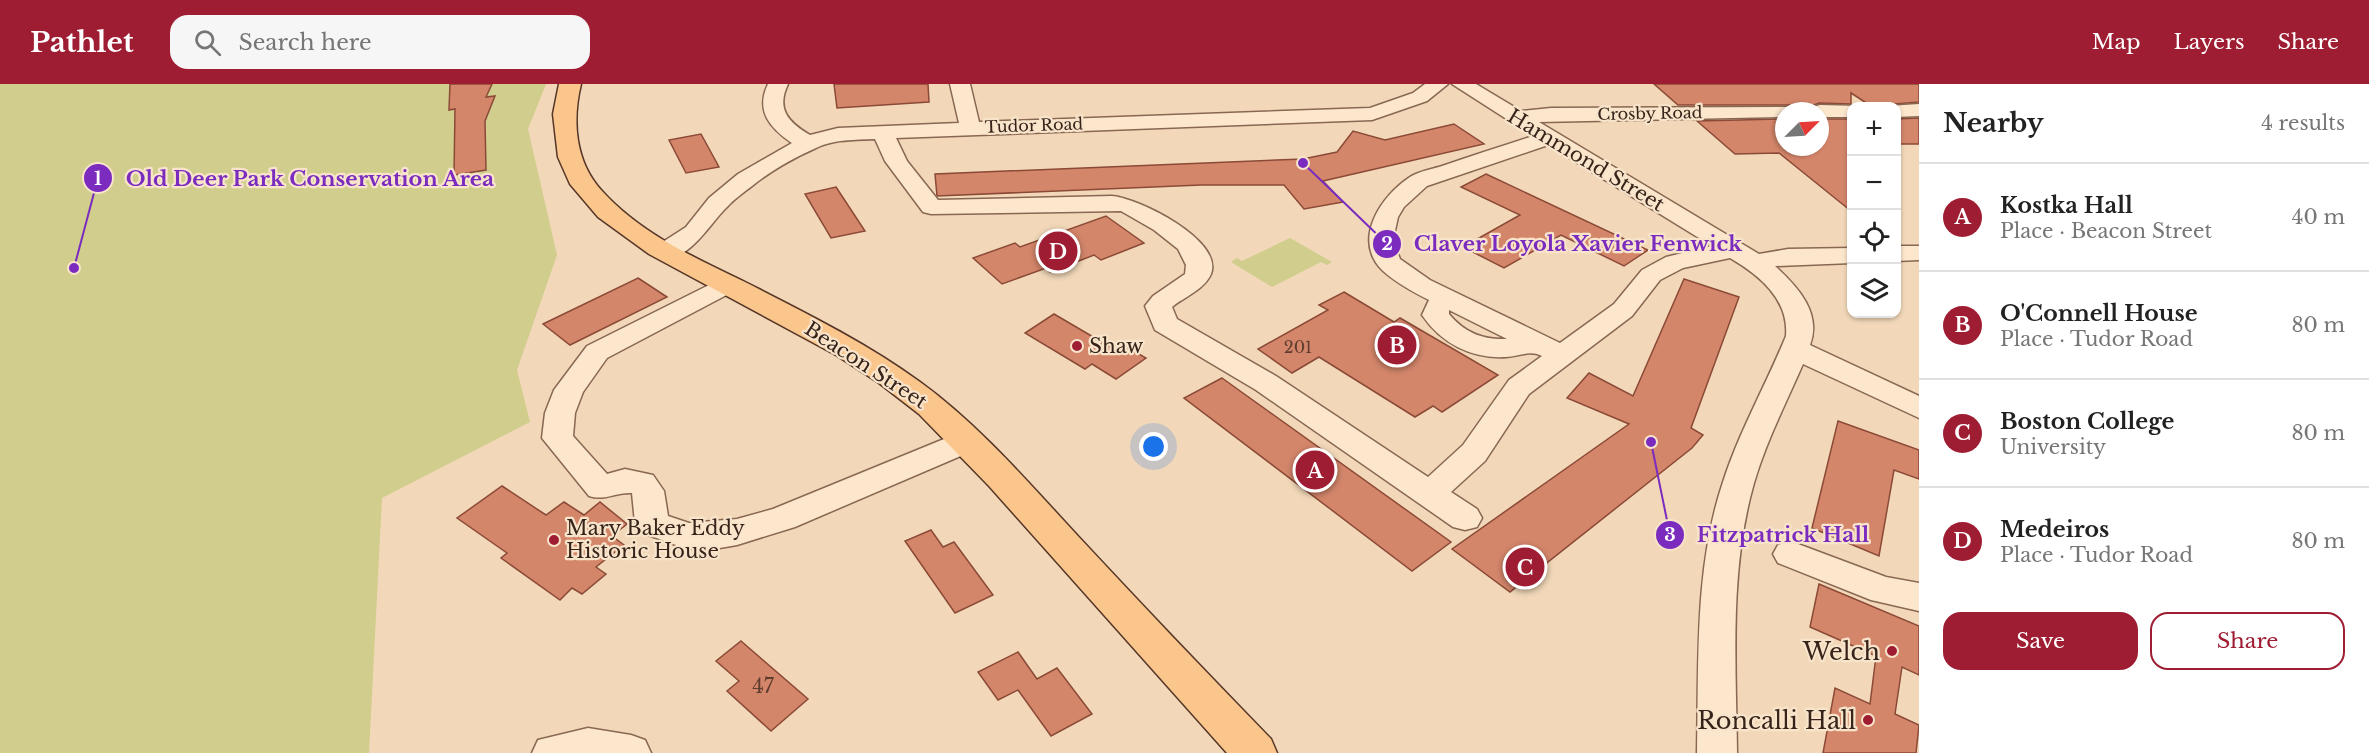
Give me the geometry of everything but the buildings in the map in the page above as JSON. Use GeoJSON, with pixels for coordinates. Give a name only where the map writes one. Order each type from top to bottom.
{"type":"FeatureCollection","features":[{"type":"Feature","properties":{"kind":"main road","name":"Beacon Street"},"geometry":{"type":"LineString","coordinates":[[570,84],[562,129],[574,168],[591,195],[616,219],[664,252],[809,327],[881,370],[934,410],[966,441],[1255,753]]}},
{"type":"Feature","properties":{"kind":"street"},"geometry":{"type":"LineString","coordinates":[[778,84],[771,96],[773,115],[794,136],[808,143]]}},
{"type":"Feature","properties":{"kind":"street"},"geometry":{"type":"LineString","coordinates":[[960,84],[970,127]]}},
{"type":"Feature","properties":{"kind":"street","name":"Tudor Road"},"geometry":{"type":"LineString","coordinates":[[664,252],[695,232],[705,216],[728,192],[808,143],[838,134],[970,127],[1372,114],[1419,97],[1438,84]]}},
{"type":"Feature","properties":{"kind":"street","name":"Hammond Street"},"geometry":{"type":"LineString","coordinates":[[1462,84],[1771,276],[1797,308],[1802,323],[1795,349],[1747,456],[1727,527],[1718,602],[1717,753]]}},
{"type":"Feature","properties":{"kind":"street"},"geometry":{"type":"LineString","coordinates":[[1901,111],[1919,110]]}},
{"type":"Feature","properties":{"kind":"street","name":"Crosby Road"},"geometry":{"type":"LineString","coordinates":[[1516,118],[1551,114],[1775,111]]}},
{"type":"Feature","properties":{"kind":"street"},"geometry":{"type":"LineString","coordinates":[[1829,111],[1847,111]]}},
{"type":"Feature","properties":{"kind":"street"},"geometry":{"type":"LineString","coordinates":[[885,131],[884,139],[902,169],[931,207],[1093,203],[1119,204],[1138,210],[1185,242],[1198,257],[1200,267],[1197,276],[1164,299],[1158,306],[1165,324],[1266,383],[1466,518]]}},
{"type":"Feature","properties":{"kind":"street"},"geometry":{"type":"LineString","coordinates":[[1548,138],[1419,181],[1394,203],[1382,228],[1383,252],[1404,275],[1445,297],[1435,315],[1445,327],[1469,342],[1501,351],[1520,348],[1535,340],[1560,354]]}},
{"type":"Feature","properties":{"kind":"street"},"geometry":{"type":"LineString","coordinates":[[1901,254],[1919,253]]}},
{"type":"Feature","properties":{"kind":"street"},"geometry":{"type":"LineString","coordinates":[[1429,494],[1474,453],[1519,387],[1560,354],[1623,310],[1651,275],[1662,267],[1734,255],[1788,257],[1847,255]]}},
{"type":"Feature","properties":{"kind":"street"},"geometry":{"type":"LineString","coordinates":[[727,284],[597,352],[569,390],[560,413],[557,438],[600,488],[625,482],[642,483],[648,491],[652,523],[687,536],[714,536],[737,532],[783,518],[966,441]]}},
{"type":"Feature","properties":{"kind":"street"},"geometry":{"type":"LineString","coordinates":[[1795,349],[1919,408]]}},
{"type":"Feature","properties":{"kind":"street"},"geometry":{"type":"LineString","coordinates":[[1790,554],[1883,590],[1919,597]]}},
{"type":"Feature","properties":{"kind":"street"},"geometry":{"type":"LineString","coordinates":[[552,753],[588,746],[631,753]]}},
{"type":"Feature","properties":{"kind":"shaded area"},"geometry":{"type":"Polygon","coordinates":[[[0,84],[546,84],[528,129],[557,255],[517,370],[530,422],[382,498],[369,753],[0,753],[0,84]]]}},
{"type":"Feature","properties":{"kind":"shaded area"},"geometry":{"type":"Polygon","coordinates":[[[1290,238],[1332,262],[1327,265],[1321,262],[1272,287],[1231,262],[1237,258],[1242,261],[1290,238]]]}},
{"type":"Feature","properties":{"kind":"place","name":"Claver Loyola Xavier Fenwick"},"geometry":{"type":"Point","coordinates":[1303,163]}},
{"type":"Feature","properties":{"kind":"place","name":"Medeiros"},"geometry":{"type":"Point","coordinates":[1058,251]}},
{"type":"Feature","properties":{"kind":"place","name":"Old Deer Park Conservation Area"},"geometry":{"type":"Point","coordinates":[74,268]}},
{"type":"Feature","properties":{"kind":"place","name":"O'Connell House"},"geometry":{"type":"Point","coordinates":[1397,345]}},
{"type":"Feature","properties":{"kind":"place","name":"Shaw"},"geometry":{"type":"Point","coordinates":[1077,346]}},
{"type":"Feature","properties":{"kind":"place","name":"Fitzpatrick Hall"},"geometry":{"type":"Point","coordinates":[1651,442]}},
{"type":"Feature","properties":{"kind":"place","name":"Kostka Hall"},"geometry":{"type":"Point","coordinates":[1315,470]}},
{"type":"Feature","properties":{"kind":"place","name":"Mary Baker Eddy Historic House"},"geometry":{"type":"Point","coordinates":[554,540]}},
{"type":"Feature","properties":{"kind":"place","name":"Boston College"},"geometry":{"type":"Point","coordinates":[1525,567]}},
{"type":"Feature","properties":{"kind":"place","name":"Welch"},"geometry":{"type":"Point","coordinates":[1892,651]}},
{"type":"Feature","properties":{"kind":"place","name":"Roncalli Hall"},"geometry":{"type":"Point","coordinates":[1868,720]}}]}
